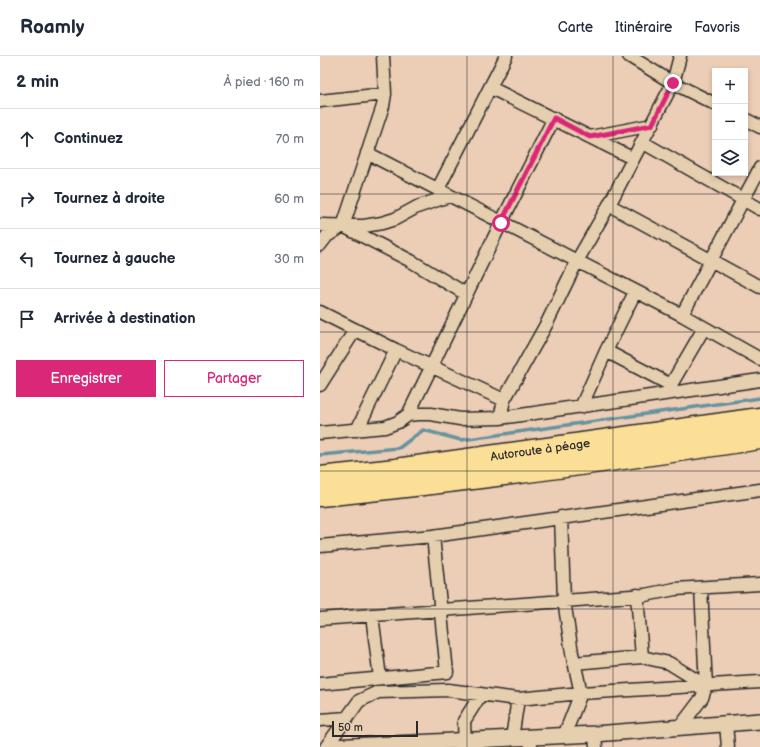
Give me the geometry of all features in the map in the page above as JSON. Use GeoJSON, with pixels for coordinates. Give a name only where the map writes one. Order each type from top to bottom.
{"type":"FeatureCollection","features":[{"type":"Feature","properties":{"kind":"highway","name":"Autoroute à péage"},"geometry":{"type":"LineString","coordinates":[[320,478],[396,470],[760,419]]}},
{"type":"Feature","properties":{"kind":"highway"},"geometry":{"type":"LineString","coordinates":[[320,495],[404,487],[544,470],[760,438]]}},
{"type":"Feature","properties":{"kind":"street"},"geometry":{"type":"LineString","coordinates":[[320,244],[327,236],[343,226],[383,106],[385,94],[383,56]]}},
{"type":"Feature","properties":{"kind":"street"},"geometry":{"type":"LineString","coordinates":[[438,189],[491,88],[506,56]]}},
{"type":"Feature","properties":{"kind":"street"},"geometry":{"type":"LineString","coordinates":[[629,56],[673,83],[712,102]]}},
{"type":"Feature","properties":{"kind":"street"},"geometry":{"type":"LineString","coordinates":[[500,418],[504,400],[547,323],[577,260],[609,205],[632,158],[652,125],[673,83],[680,56]]}},
{"type":"Feature","properties":{"kind":"street"},"geometry":{"type":"LineString","coordinates":[[491,88],[632,158]]}},
{"type":"Feature","properties":{"kind":"street"},"geometry":{"type":"LineString","coordinates":[[320,101],[385,94]]}},
{"type":"Feature","properties":{"kind":"street"},"geometry":{"type":"LineString","coordinates":[[320,433],[385,427],[398,422],[408,415],[466,294],[554,118]]}},
{"type":"Feature","properties":{"kind":"street"},"geometry":{"type":"LineString","coordinates":[[748,121],[760,127]]}},
{"type":"Feature","properties":{"kind":"street"},"geometry":{"type":"LineString","coordinates":[[590,137],[652,125]]}},
{"type":"Feature","properties":{"kind":"street"},"geometry":{"type":"LineString","coordinates":[[642,142],[760,209]]}},
{"type":"Feature","properties":{"kind":"street"},"geometry":{"type":"LineString","coordinates":[[367,153],[682,315],[760,359]]}},
{"type":"Feature","properties":{"kind":"street"},"geometry":{"type":"LineString","coordinates":[[682,315],[760,168]]}},
{"type":"Feature","properties":{"kind":"street"},"geometry":{"type":"LineString","coordinates":[[320,225],[343,226],[382,223],[395,219],[416,207],[449,196]]}},
{"type":"Feature","properties":{"kind":"street"},"geometry":{"type":"LineString","coordinates":[[609,205],[712,259],[760,287]]}},
{"type":"Feature","properties":{"kind":"street"},"geometry":{"type":"LineString","coordinates":[[343,226],[411,261],[466,294]]}},
{"type":"Feature","properties":{"kind":"street"},"geometry":{"type":"LineString","coordinates":[[581,407],[635,292]]}},
{"type":"Feature","properties":{"kind":"street"},"geometry":{"type":"LineString","coordinates":[[320,312],[396,350],[432,365],[504,400]]}},
{"type":"Feature","properties":{"kind":"street"},"geometry":{"type":"LineString","coordinates":[[606,351],[668,383],[672,383],[704,328]]}},
{"type":"Feature","properties":{"kind":"street"},"geometry":{"type":"LineString","coordinates":[[320,385],[355,330]]}},
{"type":"Feature","properties":{"kind":"street"},"geometry":{"type":"LineString","coordinates":[[357,430],[396,350]]}},
{"type":"Feature","properties":{"kind":"street"},"geometry":{"type":"LineString","coordinates":[[408,415],[431,414],[460,419],[500,418],[760,380]]}},
{"type":"Feature","properties":{"kind":"street"},"geometry":{"type":"LineString","coordinates":[[320,546],[433,536],[760,490]]}},
{"type":"Feature","properties":{"kind":"street"},"geometry":{"type":"LineString","coordinates":[[561,517],[564,600],[574,663],[581,693],[564,736]]}},
{"type":"Feature","properties":{"kind":"street"},"geometry":{"type":"LineString","coordinates":[[320,684],[448,672],[433,536]]}},
{"type":"Feature","properties":{"kind":"street"},"geometry":{"type":"LineString","coordinates":[[320,619],[637,595],[701,588],[760,584]]}},
{"type":"Feature","properties":{"kind":"street"},"geometry":{"type":"LineString","coordinates":[[680,727],[702,698],[706,686],[701,588]]}},
{"type":"Feature","properties":{"kind":"street"},"geometry":{"type":"LineString","coordinates":[[637,595],[642,657]]}},
{"type":"Feature","properties":{"kind":"street"},"geometry":{"type":"LineString","coordinates":[[372,615],[380,678]]}},
{"type":"Feature","properties":{"kind":"street"},"geometry":{"type":"LineString","coordinates":[[574,663],[642,657],[669,663],[706,686]]}},
{"type":"Feature","properties":{"kind":"street"},"geometry":{"type":"LineString","coordinates":[[326,747],[359,701],[378,692],[448,690],[518,699],[581,693],[760,682]]}},
{"type":"Feature","properties":{"kind":"street"},"geometry":{"type":"LineString","coordinates":[[465,744],[464,721],[481,694]]}},
{"type":"Feature","properties":{"kind":"street"},"geometry":{"type":"LineString","coordinates":[[512,738],[518,699]]}},
{"type":"Feature","properties":{"kind":"street"},"geometry":{"type":"LineString","coordinates":[[320,720],[347,718]]}},
{"type":"Feature","properties":{"kind":"street"},"geometry":{"type":"LineString","coordinates":[[331,747],[465,744],[512,738],[530,742],[564,736],[595,741],[680,727],[760,721]]}},
{"type":"Feature","properties":{"kind":"street"},"geometry":{"type":"LineString","coordinates":[[726,724],[728,747]]}},
{"type":"Feature","properties":{"kind":"waterway"},"geometry":{"type":"LineString","coordinates":[[320,455],[399,448],[423,430],[461,440],[760,398]]}},
{"type":"Feature","properties":{"kind":"route"},"geometry":{"type":"LineString","coordinates":[[501,223],[554,118],[590,137],[652,125],[673,83]]}}]}
